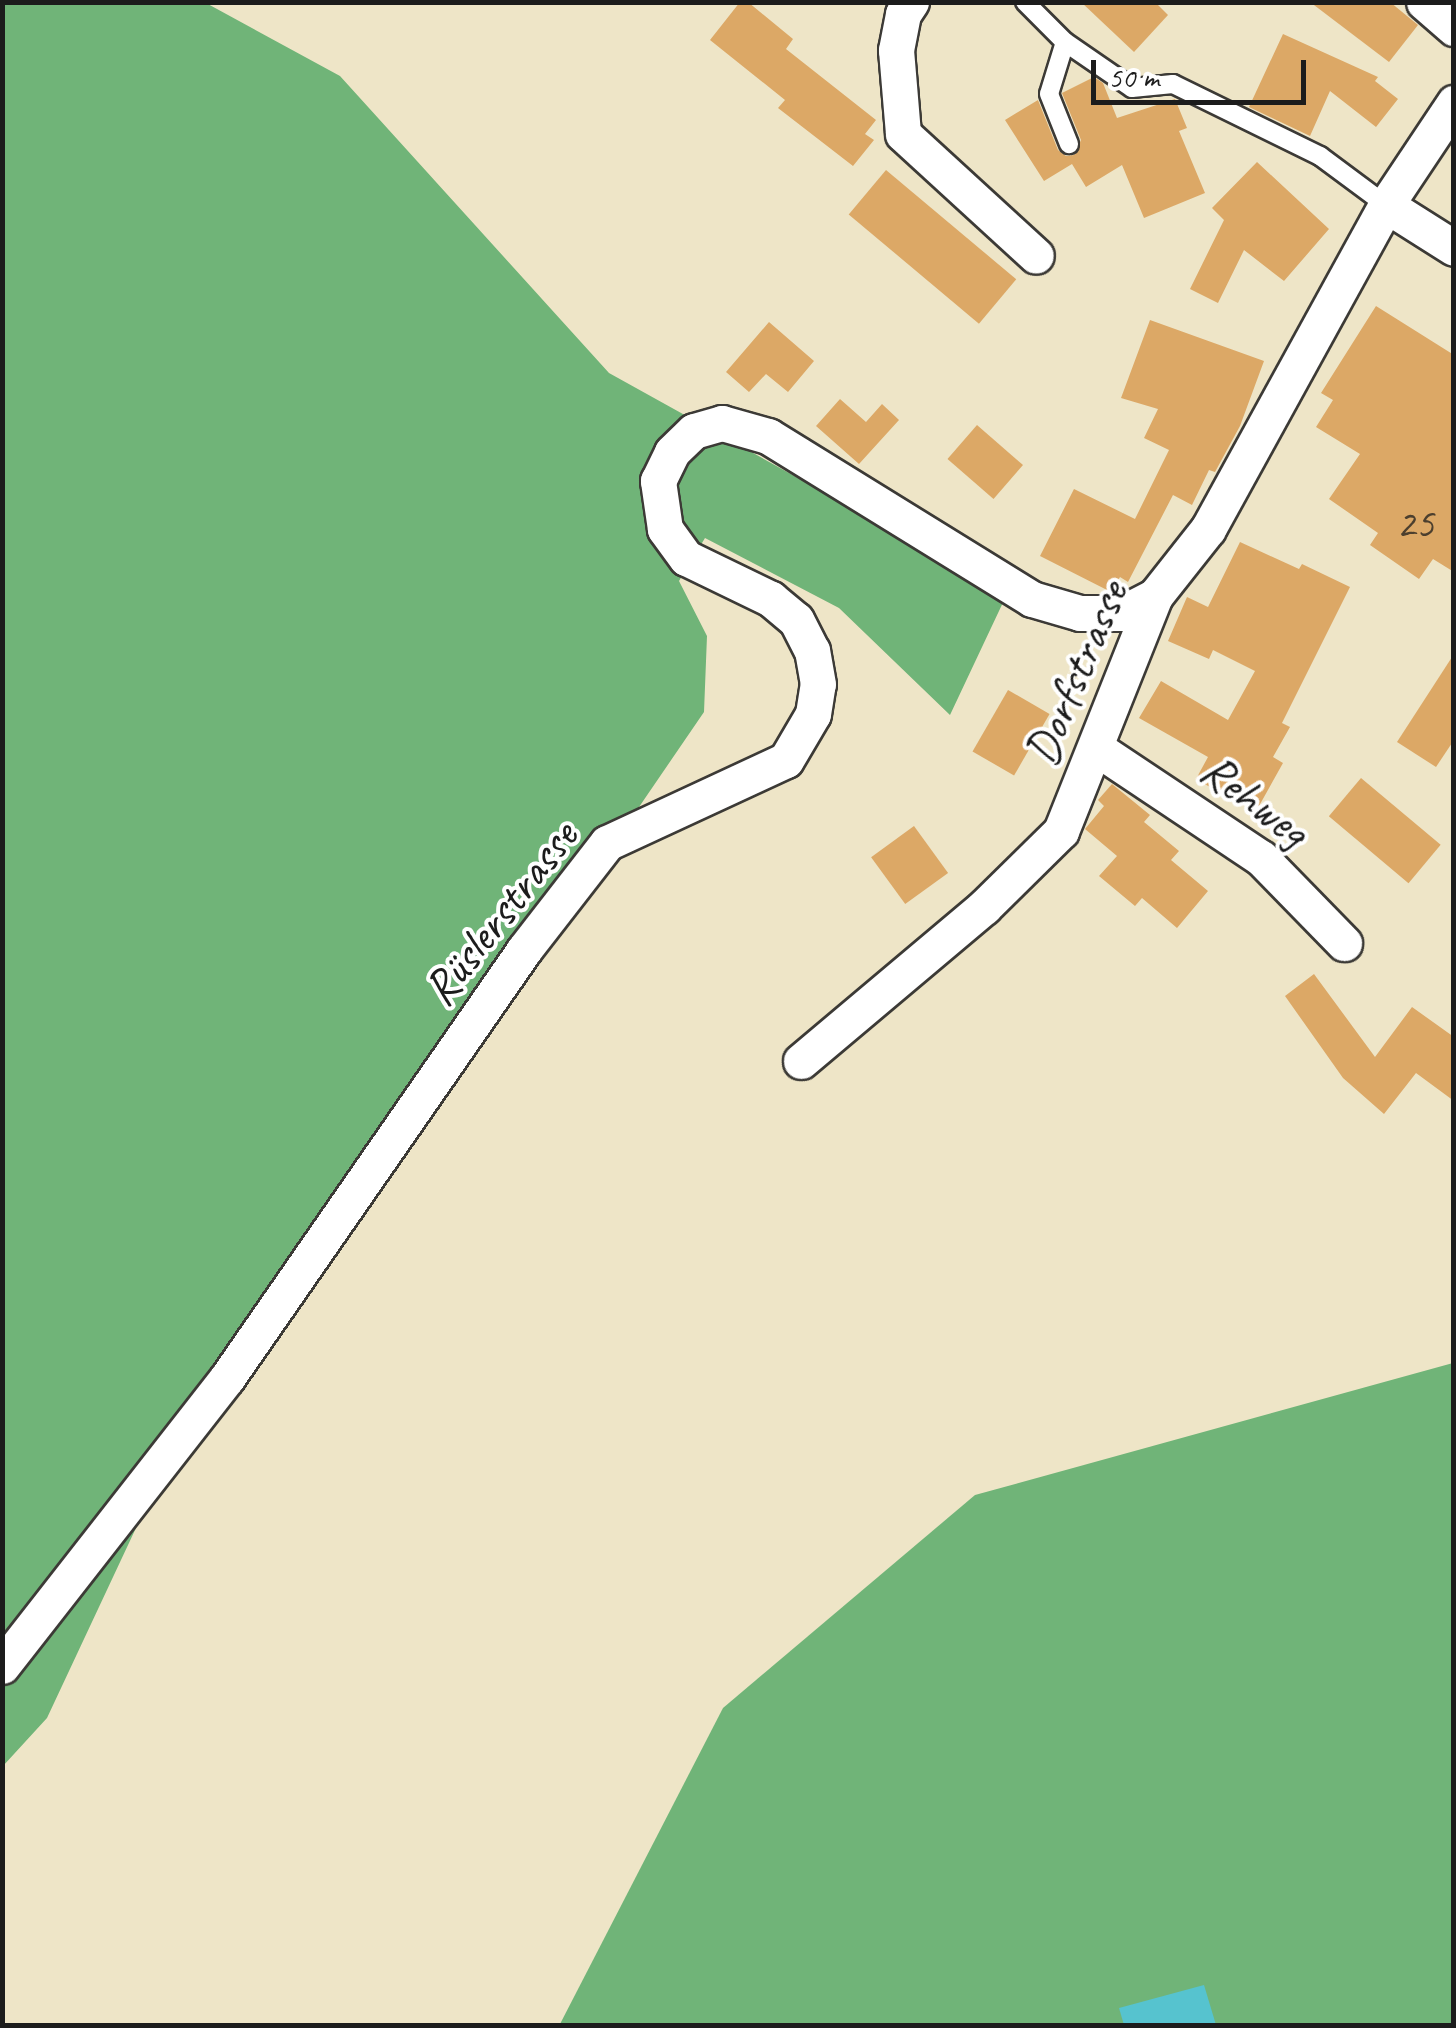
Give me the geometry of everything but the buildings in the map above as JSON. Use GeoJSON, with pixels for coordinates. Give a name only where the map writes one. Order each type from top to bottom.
{"type":"FeatureCollection","features":[{"type":"Feature","properties":{"kind":"street"},"geometry":{"type":"LineString","coordinates":[[912,2],[904,14],[896,50],[903,134],[1036,256]]}},
{"type":"Feature","properties":{"kind":"street"},"geometry":{"type":"LineString","coordinates":[[1424,2],[1454,28]]}},
{"type":"Feature","properties":{"kind":"street","name":"Dorfstrasse"},"geometry":{"type":"LineString","coordinates":[[801,1061],[984,907],[1061,831],[1155,596],[1208,529],[1386,205],[1454,103]]}},
{"type":"Feature","properties":{"kind":"street"},"geometry":{"type":"LineString","coordinates":[[1386,205],[1454,248]]}},
{"type":"Feature","properties":{"kind":"street","name":"Rüslerstrasse"},"geometry":{"type":"LineString","coordinates":[[2,1666],[227,1378],[524,950],[608,843],[786,760],[813,714],[818,684],[812,651],[796,620],[772,599],[686,558],[665,529],[658,481],[672,452],[694,431],[722,424],[768,436],[1032,599],[1080,613],[1122,613],[1155,596]]}},
{"type":"Feature","properties":{"kind":"street","name":"Rehweg"},"geometry":{"type":"LineString","coordinates":[[1096,748],[1121,760],[1261,858],[1344,942]]}},
{"type":"Feature","properties":{"kind":"lane"},"geometry":{"type":"LineString","coordinates":[[1025,2],[1066,42],[1132,88],[1173,84],[1320,156],[1386,205]]}},
{"type":"Feature","properties":{"kind":"lane"},"geometry":{"type":"LineString","coordinates":[[1066,42],[1049,94],[1070,144]]}},
{"type":"Feature","properties":{"kind":"green space"},"geometry":{"type":"Polygon","coordinates":[[[3,3],[206,3],[340,76],[609,373],[1007,594],[950,715],[839,608],[705,538],[679,581],[707,636],[704,712],[533,962],[202,1387],[47,1718],[3,1766],[3,3]]]}},
{"type":"Feature","properties":{"kind":"green space"},"geometry":{"type":"Polygon","coordinates":[[[1453,1363],[1453,2025],[559,2026],[723,1708],[975,1495],[1453,1363]]]}},
{"type":"Feature","properties":{"kind":"water"},"geometry":{"type":"Polygon","coordinates":[[[1204,1985],[1216,2025],[1124,2025],[1119,2008],[1204,1985]]]}}]}
